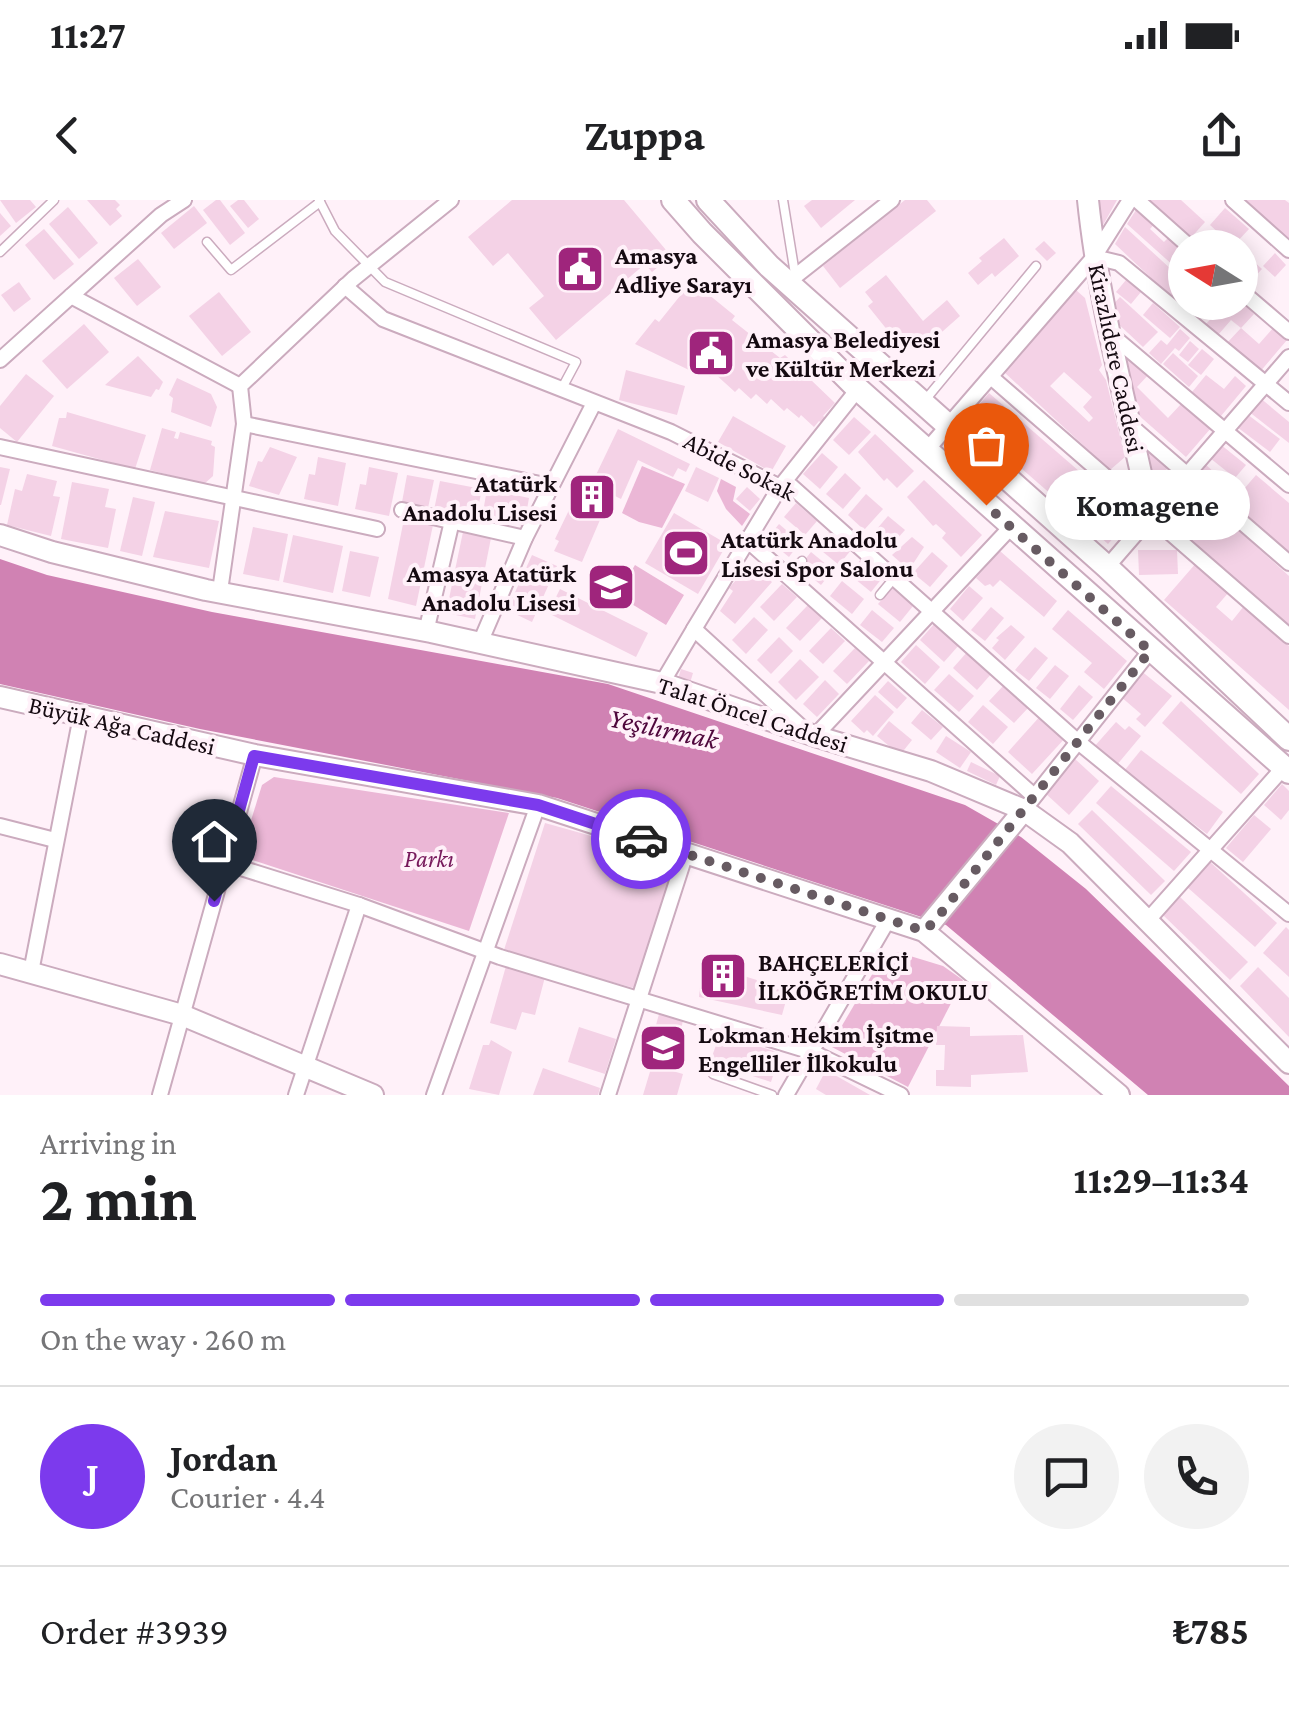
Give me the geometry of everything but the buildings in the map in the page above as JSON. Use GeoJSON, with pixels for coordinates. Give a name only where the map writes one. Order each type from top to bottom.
{"type":"FeatureCollection","features":[{"type":"Feature","properties":{"kind":"main road"},"geometry":{"type":"LineString","coordinates":[[672,200],[858,388],[1286,770]]}},
{"type":"Feature","properties":{"kind":"main road"},"geometry":{"type":"LineString","coordinates":[[708,200],[1289,740]]}},
{"type":"Feature","properties":{"kind":"street"},"geometry":{"type":"LineString","coordinates":[[150,200],[161,215]]}},
{"type":"Feature","properties":{"kind":"street"},"geometry":{"type":"LineString","coordinates":[[0,360],[161,215],[184,200]]}},
{"type":"Feature","properties":{"kind":"street"},"geometry":{"type":"LineString","coordinates":[[240,386],[345,286],[451,200]]}},
{"type":"Feature","properties":{"kind":"street"},"geometry":{"type":"LineString","coordinates":[[792,279],[892,200]]}},
{"type":"Feature","properties":{"kind":"street","name":"Kirazlıdere Caddesi"},"geometry":{"type":"LineString","coordinates":[[1088,200],[1108,331],[1150,514]]}},
{"type":"Feature","properties":{"kind":"street"},"geometry":{"type":"LineString","coordinates":[[926,451],[1094,257],[1134,200],[1170,230]]}},
{"type":"Feature","properties":{"kind":"street"},"geometry":{"type":"LineString","coordinates":[[1233,200],[1289,250]]}},
{"type":"Feature","properties":{"kind":"street"},"geometry":{"type":"LineString","coordinates":[[1094,257],[1119,263],[1289,403]]}},
{"type":"Feature","properties":{"kind":"street","name":"Abide Sokak"},"geometry":{"type":"LineString","coordinates":[[345,286],[383,319],[671,432],[780,488],[791,486],[1077,741],[1289,914]]}},
{"type":"Feature","properties":{"kind":"street"},"geometry":{"type":"LineString","coordinates":[[71,296],[240,386]]}},
{"type":"Feature","properties":{"kind":"street"},"geometry":{"type":"LineString","coordinates":[[1258,305],[1289,332]]}},
{"type":"Feature","properties":{"kind":"street"},"geometry":{"type":"LineString","coordinates":[[1108,331],[1289,485]]}},
{"type":"Feature","properties":{"kind":"street"},"geometry":{"type":"LineString","coordinates":[[1107,567],[1289,357]]}},
{"type":"Feature","properties":{"kind":"street"},"geometry":{"type":"LineString","coordinates":[[991,377],[1289,636]]}},
{"type":"Feature","properties":{"kind":"street"},"geometry":{"type":"LineString","coordinates":[[220,592],[244,424],[240,386]]}},
{"type":"Feature","properties":{"kind":"street"},"geometry":{"type":"LineString","coordinates":[[662,683],[746,539],[780,488],[858,388]]}},
{"type":"Feature","properties":{"kind":"street"},"geometry":{"type":"LineString","coordinates":[[480,643],[524,538],[594,403]]}},
{"type":"Feature","properties":{"kind":"street"},"geometry":{"type":"LineString","coordinates":[[244,424],[550,486]]}},
{"type":"Feature","properties":{"kind":"street"},"geometry":{"type":"LineString","coordinates":[[1131,426],[1289,563]]}},
{"type":"Feature","properties":{"kind":"street"},"geometry":{"type":"LineString","coordinates":[[0,446],[377,529]]}},
{"type":"Feature","properties":{"kind":"street"},"geometry":{"type":"LineString","coordinates":[[402,510],[524,538]]}},
{"type":"Feature","properties":{"kind":"street"},"geometry":{"type":"LineString","coordinates":[[426,632],[452,521]]}},
{"type":"Feature","properties":{"kind":"street"},"geometry":{"type":"LineString","coordinates":[[694,629],[812,736],[1010,526]]}},
{"type":"Feature","properties":{"kind":"street","name":"Talat Öncel Caddesi"},"geometry":{"type":"LineString","coordinates":[[0,535],[52,552],[220,592],[662,683],[812,736],[931,771],[1024,810],[1070,844],[1289,1062]]}},
{"type":"Feature","properties":{"kind":"street"},"geometry":{"type":"LineString","coordinates":[[746,539],[884,662],[1024,810]]}},
{"type":"Feature","properties":{"kind":"street"},"geometry":{"type":"LineString","coordinates":[[929,927],[1150,651]]}},
{"type":"Feature","properties":{"kind":"street","name":"Büyük Ağa Caddesi"},"geometry":{"type":"LineString","coordinates":[[0,697],[254,756],[538,805],[888,920],[929,927],[1119,1095]]}},
{"type":"Feature","properties":{"kind":"street"},"geometry":{"type":"LineString","coordinates":[[30,972],[81,716]]}},
{"type":"Feature","properties":{"kind":"street"},"geometry":{"type":"LineString","coordinates":[[160,1095],[254,756]]}},
{"type":"Feature","properties":{"kind":"street"},"geometry":{"type":"LineString","coordinates":[[1148,920],[1286,770]]}},
{"type":"Feature","properties":{"kind":"street"},"geometry":{"type":"LineString","coordinates":[[434,1095],[538,805]]}},
{"type":"Feature","properties":{"kind":"street"},"geometry":{"type":"LineString","coordinates":[[0,826],[55,840]]}},
{"type":"Feature","properties":{"kind":"street"},"geometry":{"type":"LineString","coordinates":[[608,1095],[686,854]]}},
{"type":"Feature","properties":{"kind":"street"},"geometry":{"type":"LineString","coordinates":[[225,863],[359,904],[487,952],[812,1052],[901,1095]]}},
{"type":"Feature","properties":{"kind":"street"},"geometry":{"type":"LineString","coordinates":[[296,1095],[359,904]]}},
{"type":"Feature","properties":{"kind":"street"},"geometry":{"type":"LineString","coordinates":[[786,1095],[888,920]]}},
{"type":"Feature","properties":{"kind":"street"},"geometry":{"type":"LineString","coordinates":[[0,964],[182,1014],[373,1095]]}},
{"type":"Feature","properties":{"kind":"lane"},"geometry":{"type":"LineString","coordinates":[[0,252],[54,200]]}},
{"type":"Feature","properties":{"kind":"lane"},"geometry":{"type":"LineString","coordinates":[[783,200],[792,279]]}},
{"type":"Feature","properties":{"kind":"lane"},"geometry":{"type":"LineString","coordinates":[[207,242],[232,270],[319,201],[335,231],[384,282],[576,362],[560,390]]}},
{"type":"Feature","properties":{"kind":"lane"},"geometry":{"type":"LineString","coordinates":[[923,402],[1036,266]]}},
{"type":"Feature","properties":{"kind":"lane"},"geometry":{"type":"LineString","coordinates":[[788,577],[802,560]]}},
{"type":"Feature","properties":{"kind":"lane"},"geometry":{"type":"LineString","coordinates":[[880,595],[896,578]]}},
{"type":"Feature","properties":{"kind":"lane"},"geometry":{"type":"LineString","coordinates":[[713,1074],[772,1095]]}},
{"type":"Feature","properties":{"kind":"green space"},"geometry":{"type":"Polygon","coordinates":[[[642,466],[685,484],[662,528],[622,513],[642,466]]]}},
{"type":"Feature","properties":{"kind":"green space"},"geometry":{"type":"Polygon","coordinates":[[[721,479],[736,487],[733,501],[750,514],[742,526],[726,509],[717,491],[721,479]]]}},
{"type":"Feature","properties":{"kind":"green space"},"geometry":{"type":"Polygon","coordinates":[[[635,565],[684,595],[666,625],[617,595],[635,565]]]}},
{"type":"Feature","properties":{"kind":"green space","name":"Parkı"},"geometry":{"type":"Polygon","coordinates":[[[274,777],[509,813],[469,931],[240,856],[262,785],[274,777]]]}},
{"type":"Feature","properties":{"kind":"green space"},"geometry":{"type":"Polygon","coordinates":[[[897,952],[943,966],[963,980],[908,1087],[830,1046],[880,961],[897,952]]]}},
{"type":"Feature","properties":{"kind":"water","name":"Yeşilırmak"},"geometry":{"type":"Polygon","coordinates":[[[0,559],[47,575],[212,612],[608,684],[965,805],[1021,837],[1086,889],[1289,1086],[1289,1095],[1148,1095],[946,925],[557,798],[200,729],[0,684],[0,559]]]}},
{"type":"Feature","properties":{"kind":"way so far"},"geometry":{"type":"LineString","coordinates":[[641,839],[924,931],[934,922],[1150,651],[986,505]]}},
{"type":"Feature","properties":{"kind":"place","name":"Amasya Adliye Sarayı"},"geometry":{"type":"Point","coordinates":[580,269]}},
{"type":"Feature","properties":{"kind":"place","name":"Amasya Belediyesi ve Kültür Merkezi"},"geometry":{"type":"Point","coordinates":[711,353]}},
{"type":"Feature","properties":{"kind":"place","name":"Atatürk Anadolu Lisesi"},"geometry":{"type":"Point","coordinates":[592,497]}},
{"type":"Feature","properties":{"kind":"place","name":"Komagene"},"geometry":{"type":"Point","coordinates":[986,505]}},
{"type":"Feature","properties":{"kind":"place","name":"Atatürk Anadolu Lisesi Spor Salonu"},"geometry":{"type":"Point","coordinates":[686,553]}},
{"type":"Feature","properties":{"kind":"place","name":"Amasya Atatürk Anadolu Lisesi"},"geometry":{"type":"Point","coordinates":[611,587]}},
{"type":"Feature","properties":{"kind":"place","name":"BAHÇELERİÇİ İLKÖĞRETİM OKULU"},"geometry":{"type":"Point","coordinates":[723,976]}},
{"type":"Feature","properties":{"kind":"place","name":"Lokman Hekim İşitme Engelliler İlkokulu"},"geometry":{"type":"Point","coordinates":[663,1048]}},
{"type":"Feature","properties":{"kind":"route"},"geometry":{"type":"LineString","coordinates":[[214,901],[254,756],[538,805],[641,839]]}}]}
